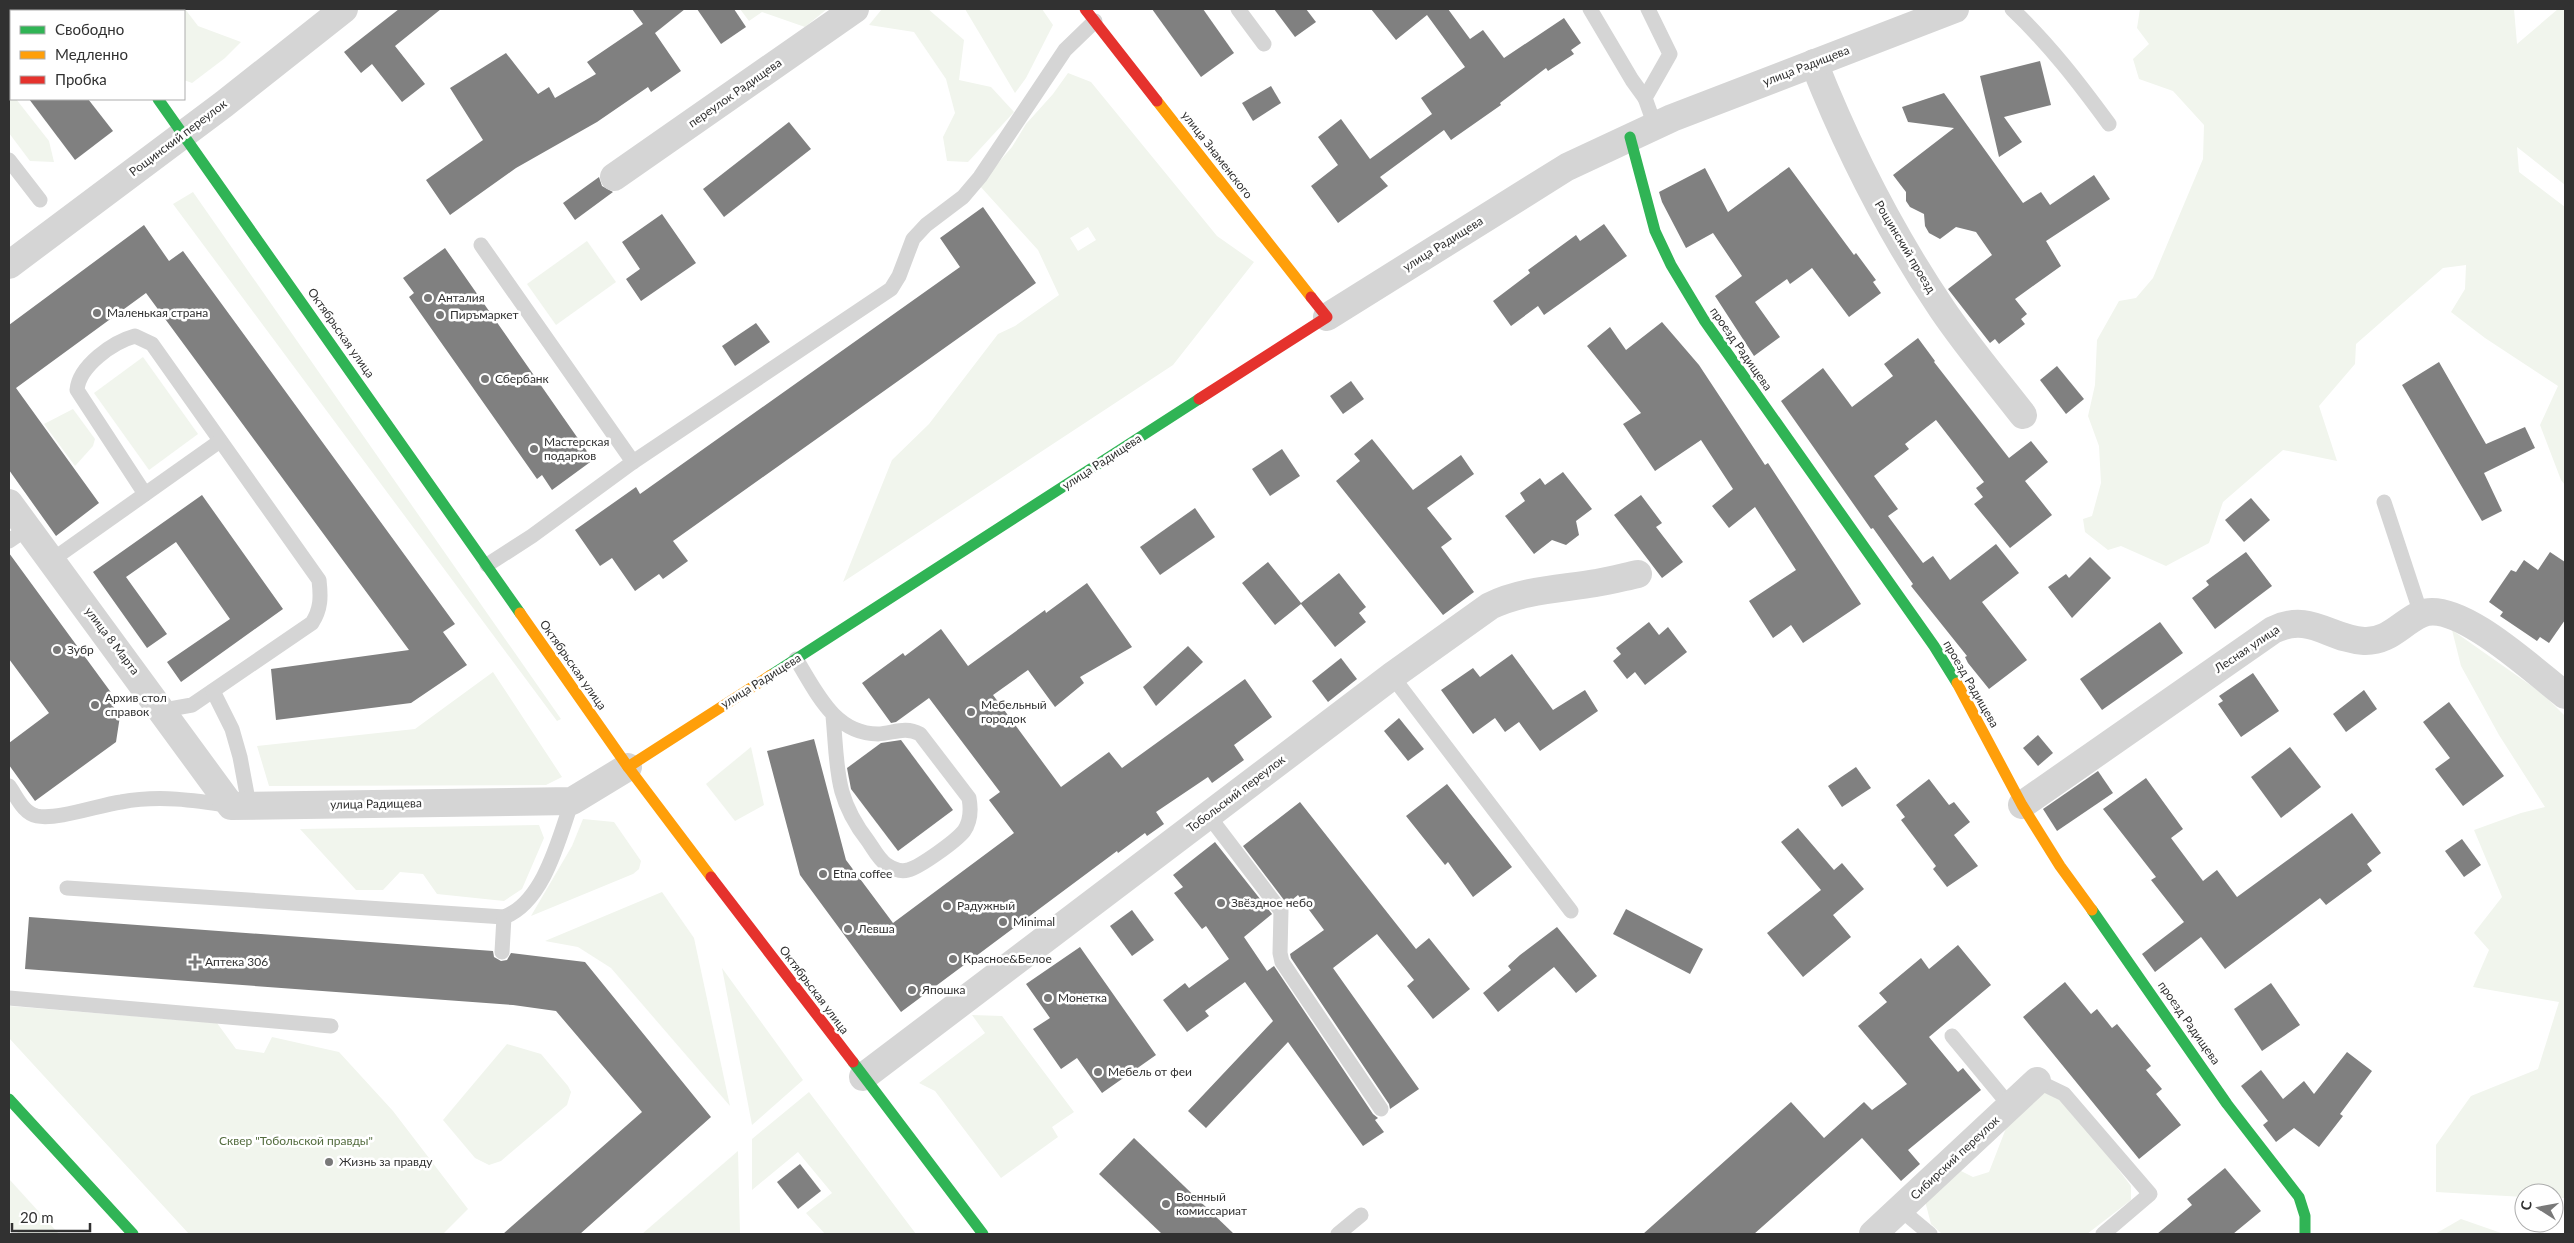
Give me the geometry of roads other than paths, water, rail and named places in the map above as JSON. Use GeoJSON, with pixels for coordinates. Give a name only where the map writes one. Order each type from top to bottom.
{"type":"FeatureCollection","features":[{"type":"Feature","properties":{"kind":"main road","name":"улица Знаменского"},"geometry":{"type":"LineString","coordinates":[[1090,15],[1327,317]]}},
{"type":"Feature","properties":{"kind":"main road","name":"Октябрьская улица"},"geometry":{"type":"LineString","coordinates":[[159,100],[628,767],[983,1234]]}},
{"type":"Feature","properties":{"kind":"main road","name":"проезд Радищева"},"geometry":{"type":"LineString","coordinates":[[1630,137],[1642,192],[1656,233],[1679,280],[1704,320],[1934,646],[1958,686],[2022,805],[2060,866],[2178,1031],[2226,1104],[2299,1198],[2305,1216],[2305,1234]]}},
{"type":"Feature","properties":{"kind":"main road","name":"улица Радищева"},"geometry":{"type":"LineString","coordinates":[[628,767],[1327,317]]}},
{"type":"Feature","properties":{"kind":"main road"},"geometry":{"type":"LineString","coordinates":[[9,1099],[124,1231]]}},
{"type":"Feature","properties":{"kind":"street","name":"переулок Радищева"},"geometry":{"type":"LineString","coordinates":[[614,177],[855,9]]}},
{"type":"Feature","properties":{"kind":"street","name":"улица Радищева"},"geometry":{"type":"LineString","coordinates":[[1327,317],[1567,167],[1655,126],[1955,9]]}},
{"type":"Feature","properties":{"kind":"street","name":"Рощинский переулок"},"geometry":{"type":"LineString","coordinates":[[9,265],[184,134],[329,13]]}},
{"type":"Feature","properties":{"kind":"street","name":"Рощинский проезд"},"geometry":{"type":"LineString","coordinates":[[1814,63],[1830,102],[1880,206],[1942,309],[2023,415]]}},
{"type":"Feature","properties":{"kind":"street","name":"улица 8 Марта"},"geometry":{"type":"LineString","coordinates":[[9,503],[18,534],[52,560],[164,710],[240,806]]}},
{"type":"Feature","properties":{"kind":"street","name":"Тобольский переулок"},"geometry":{"type":"LineString","coordinates":[[863,1077],[1392,676],[1490,606],[1508,597],[1531,592],[1599,583],[1638,574]]}},
{"type":"Feature","properties":{"kind":"street","name":"Лесная улица"},"geometry":{"type":"LineString","coordinates":[[2022,805],[2285,624],[2311,624],[2351,639],[2377,640],[2387,636],[2421,614],[2434,611],[2449,613],[2472,624],[2565,695]]}},
{"type":"Feature","properties":{"kind":"street","name":"улица Радищева"},"geometry":{"type":"LineString","coordinates":[[240,806],[572,801],[628,767]]}},
{"type":"Feature","properties":{"kind":"street","name":"Сибирский переулок"},"geometry":{"type":"LineString","coordinates":[[1873,1234],[2037,1081]]}},
{"type":"Feature","properties":{"kind":"lane"},"geometry":{"type":"LineString","coordinates":[[1238,9],[1264,44]]}},
{"type":"Feature","properties":{"kind":"lane"},"geometry":{"type":"LineString","coordinates":[[1590,9],[1632,80],[1645,98],[1655,126]]}},
{"type":"Feature","properties":{"kind":"lane"},"geometry":{"type":"LineString","coordinates":[[1645,98],[1670,54],[1648,9]]}},
{"type":"Feature","properties":{"kind":"lane"},"geometry":{"type":"LineString","coordinates":[[2012,9],[2036,32],[2072,73],[2109,124]]}},
{"type":"Feature","properties":{"kind":"lane"},"geometry":{"type":"LineString","coordinates":[[487,565],[532,536],[633,462],[892,289],[913,239],[926,225],[963,197],[980,177],[1090,15]]}},
{"type":"Feature","properties":{"kind":"lane"},"geometry":{"type":"LineString","coordinates":[[9,160],[40,200]]}},
{"type":"Feature","properties":{"kind":"lane"},"geometry":{"type":"LineString","coordinates":[[481,245],[633,462]]}},
{"type":"Feature","properties":{"kind":"lane"},"geometry":{"type":"LineString","coordinates":[[145,494],[83,402],[77,390],[78,380],[84,369],[124,339],[135,336],[152,344],[319,580],[321,596],[318,613],[312,623],[192,705],[164,710]]}},
{"type":"Feature","properties":{"kind":"lane"},"geometry":{"type":"LineString","coordinates":[[52,560],[220,441]]}},
{"type":"Feature","properties":{"kind":"lane"},"geometry":{"type":"LineString","coordinates":[[2384,502],[2421,614]]}},
{"type":"Feature","properties":{"kind":"lane"},"geometry":{"type":"LineString","coordinates":[[796,659],[833,716],[852,729],[865,733],[912,730],[920,734],[970,798],[970,816],[963,832],[918,866],[906,870],[896,869],[885,864],[852,821],[845,806],[839,788],[833,716]]}},
{"type":"Feature","properties":{"kind":"lane"},"geometry":{"type":"LineString","coordinates":[[1392,676],[1571,912]]}},
{"type":"Feature","properties":{"kind":"lane"},"geometry":{"type":"LineString","coordinates":[[9,786],[26,811],[38,816],[83,811],[121,802],[178,797],[240,806],[240,757],[232,729],[213,691]]}},
{"type":"Feature","properties":{"kind":"lane"},"geometry":{"type":"LineString","coordinates":[[67,888],[504,917],[516,912],[543,878],[572,801]]}},
{"type":"Feature","properties":{"kind":"lane"},"geometry":{"type":"LineString","coordinates":[[1208,815],[1281,911],[1280,953],[1282,962],[1381,1109]]}},
{"type":"Feature","properties":{"kind":"lane"},"geometry":{"type":"LineString","coordinates":[[502,952],[504,917]]}},
{"type":"Feature","properties":{"kind":"lane"},"geometry":{"type":"LineString","coordinates":[[9,998],[331,1026]]}},
{"type":"Feature","properties":{"kind":"lane"},"geometry":{"type":"LineString","coordinates":[[1952,1036],[2010,1106]]}},
{"type":"Feature","properties":{"kind":"lane"},"geometry":{"type":"LineString","coordinates":[[2037,1081],[2064,1094],[2150,1194],[2103,1234]]}},
{"type":"Feature","properties":{"kind":"lane"},"geometry":{"type":"LineString","coordinates":[[1900,1209],[1930,1234]]}},
{"type":"Feature","properties":{"kind":"lane"},"geometry":{"type":"LineString","coordinates":[[1338,1234],[1361,1215]]}},
{"type":"Feature","properties":{"kind":"place","name":"Анталия"},"geometry":{"type":"Point","coordinates":[428,298]}},
{"type":"Feature","properties":{"kind":"place","name":"Маленькая страна"},"geometry":{"type":"Point","coordinates":[97,313]}},
{"type":"Feature","properties":{"kind":"place","name":"Пиръмаркет"},"geometry":{"type":"Point","coordinates":[440,315]}},
{"type":"Feature","properties":{"kind":"place","name":"Сбербанк"},"geometry":{"type":"Point","coordinates":[485,379]}},
{"type":"Feature","properties":{"kind":"place","name":"Мастерская подарков"},"geometry":{"type":"Point","coordinates":[534,449]}},
{"type":"Feature","properties":{"kind":"place","name":"Зубр"},"geometry":{"type":"Point","coordinates":[57,650]}},
{"type":"Feature","properties":{"kind":"place","name":"Архив стол справок"},"geometry":{"type":"Point","coordinates":[95,705]}},
{"type":"Feature","properties":{"kind":"place","name":"Мебельный городок"},"geometry":{"type":"Point","coordinates":[971,712]}},
{"type":"Feature","properties":{"kind":"place","name":"Etna coffee"},"geometry":{"type":"Point","coordinates":[823,874]}},
{"type":"Feature","properties":{"kind":"place","name":"Звёздное небо"},"geometry":{"type":"Point","coordinates":[1221,903]}},
{"type":"Feature","properties":{"kind":"place","name":"Радужный"},"geometry":{"type":"Point","coordinates":[947,906]}},
{"type":"Feature","properties":{"kind":"place","name":"Minimal"},"geometry":{"type":"Point","coordinates":[1003,922]}},
{"type":"Feature","properties":{"kind":"place","name":"Левша"},"geometry":{"type":"Point","coordinates":[848,929]}},
{"type":"Feature","properties":{"kind":"place","name":"Красное&Белое"},"geometry":{"type":"Point","coordinates":[953,959]}},
{"type":"Feature","properties":{"kind":"place","name":"Аптека 306"},"geometry":{"type":"Point","coordinates":[195,962]}},
{"type":"Feature","properties":{"kind":"place","name":"Япошка"},"geometry":{"type":"Point","coordinates":[912,990]}},
{"type":"Feature","properties":{"kind":"place","name":"Монетка"},"geometry":{"type":"Point","coordinates":[1048,998]}},
{"type":"Feature","properties":{"kind":"place","name":"Мебель от феи"},"geometry":{"type":"Point","coordinates":[1098,1072]}},
{"type":"Feature","properties":{"kind":"place","name":"Жизнь за правду"},"geometry":{"type":"Point","coordinates":[329,1162]}},
{"type":"Feature","properties":{"kind":"place","name":"Военный комиссариат"},"geometry":{"type":"Point","coordinates":[1166,1204]}},
{"type":"Feature","properties":{"kind":"park label","name":"Сквер \"Тобольской правды\""},"geometry":{"type":"Point","coordinates":[296,1141]}}]}
